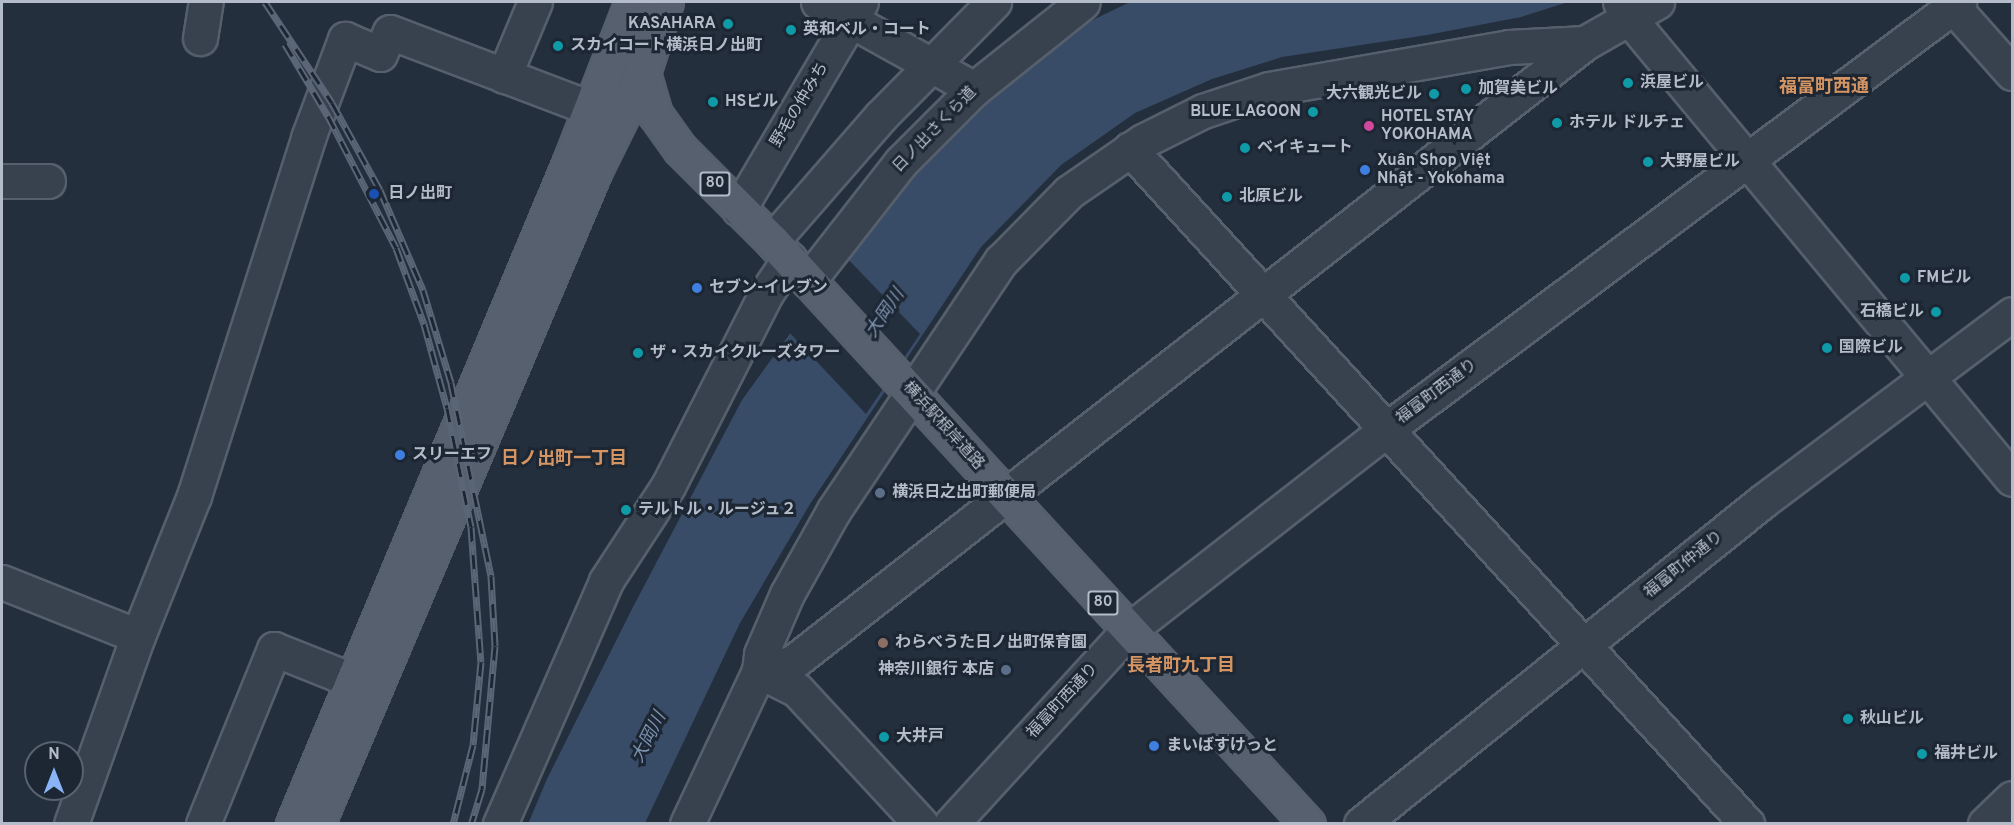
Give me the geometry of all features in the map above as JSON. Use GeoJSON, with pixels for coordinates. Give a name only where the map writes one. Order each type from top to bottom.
{"type":"FeatureCollection","features":[{"type":"Feature","properties":{"kind":"main road"},"geometry":{"type":"LineString","coordinates":[[317,824],[605,113],[632,2]]}},
{"type":"Feature","properties":{"kind":"main road","name":"横浜駅根岸道路"},"geometry":{"type":"LineString","coordinates":[[641,2],[643,73],[655,114],[668,132],[790,260],[1308,824]]}},
{"type":"Feature","properties":{"kind":"main road"},"geometry":{"type":"LineString","coordinates":[[293,824],[352,680],[605,113],[643,73],[666,2]]}},
{"type":"Feature","properties":{"kind":"street"},"geometry":{"type":"LineString","coordinates":[[200,38],[206,2]]}},
{"type":"Feature","properties":{"kind":"street"},"geometry":{"type":"LineString","coordinates":[[504,76],[535,2]]}},
{"type":"Feature","properties":{"kind":"street"},"geometry":{"type":"LineString","coordinates":[[818,2],[856,11],[931,64],[974,88]]}},
{"type":"Feature","properties":{"kind":"street"},"geometry":{"type":"LineString","coordinates":[[500,824],[606,581],[668,486],[767,292],[931,64],[994,2]]}},
{"type":"Feature","properties":{"kind":"street","name":"日ノ出さくら道"},"geometry":{"type":"LineString","coordinates":[[790,260],[902,162],[974,88],[1083,2]]}},
{"type":"Feature","properties":{"kind":"street"},"geometry":{"type":"LineString","coordinates":[[759,671],[792,663],[1007,497],[1625,10],[1657,2]]}},
{"type":"Feature","properties":{"kind":"street"},"geometry":{"type":"LineString","coordinates":[[1954,3],[2013,73]]}},
{"type":"Feature","properties":{"kind":"street","name":"福富町西通り"},"geometry":{"type":"LineString","coordinates":[[951,824],[1129,630],[1387,429],[1954,3]]}},
{"type":"Feature","properties":{"kind":"street"},"geometry":{"type":"LineString","coordinates":[[1625,10],[1927,378],[2013,479]]}},
{"type":"Feature","properties":{"kind":"street","name":"野毛の仲みち"},"geometry":{"type":"LineString","coordinates":[[739,209],[856,11]]}},
{"type":"Feature","properties":{"kind":"street"},"geometry":{"type":"LineString","coordinates":[[71,824],[138,636],[194,496],[306,146],[345,39],[380,54],[390,32],[605,113]]}},
{"type":"Feature","properties":{"kind":"street"},"geometry":{"type":"LineString","coordinates":[[687,824],[759,671],[761,654],[787,594],[906,386],[1001,261],[1069,192],[1130,149],[1203,111],[1269,89],[1509,47],[1585,43]]}},
{"type":"Feature","properties":{"kind":"street"},"geometry":{"type":"LineString","coordinates":[[1130,149],[1585,644],[1747,824]]}},
{"type":"Feature","properties":{"kind":"street"},"geometry":{"type":"LineString","coordinates":[[2,181],[48,181]]}},
{"type":"Feature","properties":{"kind":"street","name":"福富町仲通り"},"geometry":{"type":"LineString","coordinates":[[1361,824],[1763,501],[2013,314]]}},
{"type":"Feature","properties":{"kind":"street"},"geometry":{"type":"LineString","coordinates":[[3,588],[138,636]]}},
{"type":"Feature","properties":{"kind":"street"},"geometry":{"type":"LineString","coordinates":[[202,824],[274,649],[352,680]]}},
{"type":"Feature","properties":{"kind":"street"},"geometry":{"type":"LineString","coordinates":[[759,671],[797,690],[921,824]]}},
{"type":"Feature","properties":{"kind":"street"},"geometry":{"type":"LineString","coordinates":[[1985,824],[2013,798]]}},
{"type":"Feature","properties":{"kind":"water","name":"大岡川"},"geometry":{"type":"Polygon","coordinates":[[[1130,2],[1568,2],[1521,17],[1427,35],[1282,57],[1212,79],[1135,113],[1061,165],[981,247],[810,504],[740,623],[645,823],[528,824],[547,779],[633,607],[742,400],[833,274],[921,155],[992,84],[1070,31],[1130,2]]]}},
{"type":"Feature","properties":{"kind":"pier"},"geometry":{"type":"Polygon","coordinates":[[[844,255],[920,334],[866,414],[789,332],[844,255]]]}},
{"type":"Feature","properties":{"kind":"railway"},"geometry":{"type":"LineString","coordinates":[[265,2],[332,103],[380,190],[423,290],[451,383],[491,576],[495,646],[482,789],[471,824]]}},
{"type":"Feature","properties":{"kind":"railway"},"geometry":{"type":"LineString","coordinates":[[285,44],[328,116],[396,248],[424,324],[447,408],[471,527],[481,662],[473,745],[453,824]]}},
{"type":"Feature","properties":{"kind":"place","name":"KASAHARA"},"geometry":{"type":"Point","coordinates":[728,24]}},
{"type":"Feature","properties":{"kind":"place","name":"英和ベル・コート"},"geometry":{"type":"Point","coordinates":[791,30]}},
{"type":"Feature","properties":{"kind":"place","name":"スカイコート横浜日ノ出町"},"geometry":{"type":"Point","coordinates":[558,46]}},
{"type":"Feature","properties":{"kind":"place","name":"浜屋ビル"},"geometry":{"type":"Point","coordinates":[1628,83]}},
{"type":"Feature","properties":{"kind":"place","name":"加賀美ビル"},"geometry":{"type":"Point","coordinates":[1466,89]}},
{"type":"Feature","properties":{"kind":"place","name":"大六観光ビル"},"geometry":{"type":"Point","coordinates":[1434,94]}},
{"type":"Feature","properties":{"kind":"place","name":"HSビル"},"geometry":{"type":"Point","coordinates":[713,102]}},
{"type":"Feature","properties":{"kind":"place","name":"BLUE LAGOON"},"geometry":{"type":"Point","coordinates":[1313,112]}},
{"type":"Feature","properties":{"kind":"place","name":"ホテル ドルチェ"},"geometry":{"type":"Point","coordinates":[1557,123]}},
{"type":"Feature","properties":{"kind":"place","name":"HOTEL STAY YOKOHAMA"},"geometry":{"type":"Point","coordinates":[1369,126]}},
{"type":"Feature","properties":{"kind":"place","name":"ベイキュート"},"geometry":{"type":"Point","coordinates":[1245,148]}},
{"type":"Feature","properties":{"kind":"place","name":"大野屋ビル"},"geometry":{"type":"Point","coordinates":[1648,162]}},
{"type":"Feature","properties":{"kind":"place","name":"Xuân Shop Việt Nhật - Yokohama"},"geometry":{"type":"Point","coordinates":[1365,170]}},
{"type":"Feature","properties":{"kind":"place","name":"日ノ出町"},"geometry":{"type":"Point","coordinates":[374,194]}},
{"type":"Feature","properties":{"kind":"place","name":"北原ビル"},"geometry":{"type":"Point","coordinates":[1227,197]}},
{"type":"Feature","properties":{"kind":"place","name":"FMビル"},"geometry":{"type":"Point","coordinates":[1905,278]}},
{"type":"Feature","properties":{"kind":"place","name":"セブン-イレブン"},"geometry":{"type":"Point","coordinates":[697,288]}},
{"type":"Feature","properties":{"kind":"place","name":"石橋ビル"},"geometry":{"type":"Point","coordinates":[1936,312]}},
{"type":"Feature","properties":{"kind":"place","name":"国際ビル"},"geometry":{"type":"Point","coordinates":[1827,348]}},
{"type":"Feature","properties":{"kind":"place","name":"ザ・スカイクルーズタワー"},"geometry":{"type":"Point","coordinates":[638,353]}},
{"type":"Feature","properties":{"kind":"place","name":"スリーエフ"},"geometry":{"type":"Point","coordinates":[400,455]}},
{"type":"Feature","properties":{"kind":"place","name":"横浜日之出町郵便局"},"geometry":{"type":"Point","coordinates":[880,493]}},
{"type":"Feature","properties":{"kind":"place","name":"テルトル・ルージュ２"},"geometry":{"type":"Point","coordinates":[626,510]}},
{"type":"Feature","properties":{"kind":"place","name":"わらべうた日ノ出町保育園"},"geometry":{"type":"Point","coordinates":[883,643]}},
{"type":"Feature","properties":{"kind":"place","name":"神奈川銀行 本店"},"geometry":{"type":"Point","coordinates":[1006,670]}},
{"type":"Feature","properties":{"kind":"place","name":"秋山ビル"},"geometry":{"type":"Point","coordinates":[1848,719]}},
{"type":"Feature","properties":{"kind":"place","name":"大井戸"},"geometry":{"type":"Point","coordinates":[884,737]}},
{"type":"Feature","properties":{"kind":"place","name":"まいばすけっと"},"geometry":{"type":"Point","coordinates":[1154,746]}},
{"type":"Feature","properties":{"kind":"place","name":"福井ビル"},"geometry":{"type":"Point","coordinates":[1922,754]}},
{"type":"Feature","properties":{"kind":"district","name":"福富町西通"},"geometry":{"type":"Point","coordinates":[1824,88]}},
{"type":"Feature","properties":{"kind":"district","name":"日ノ出町一丁目"},"geometry":{"type":"Point","coordinates":[564,460]}},
{"type":"Feature","properties":{"kind":"district","name":"長者町九丁目"},"geometry":{"type":"Point","coordinates":[1181,667]}}]}
